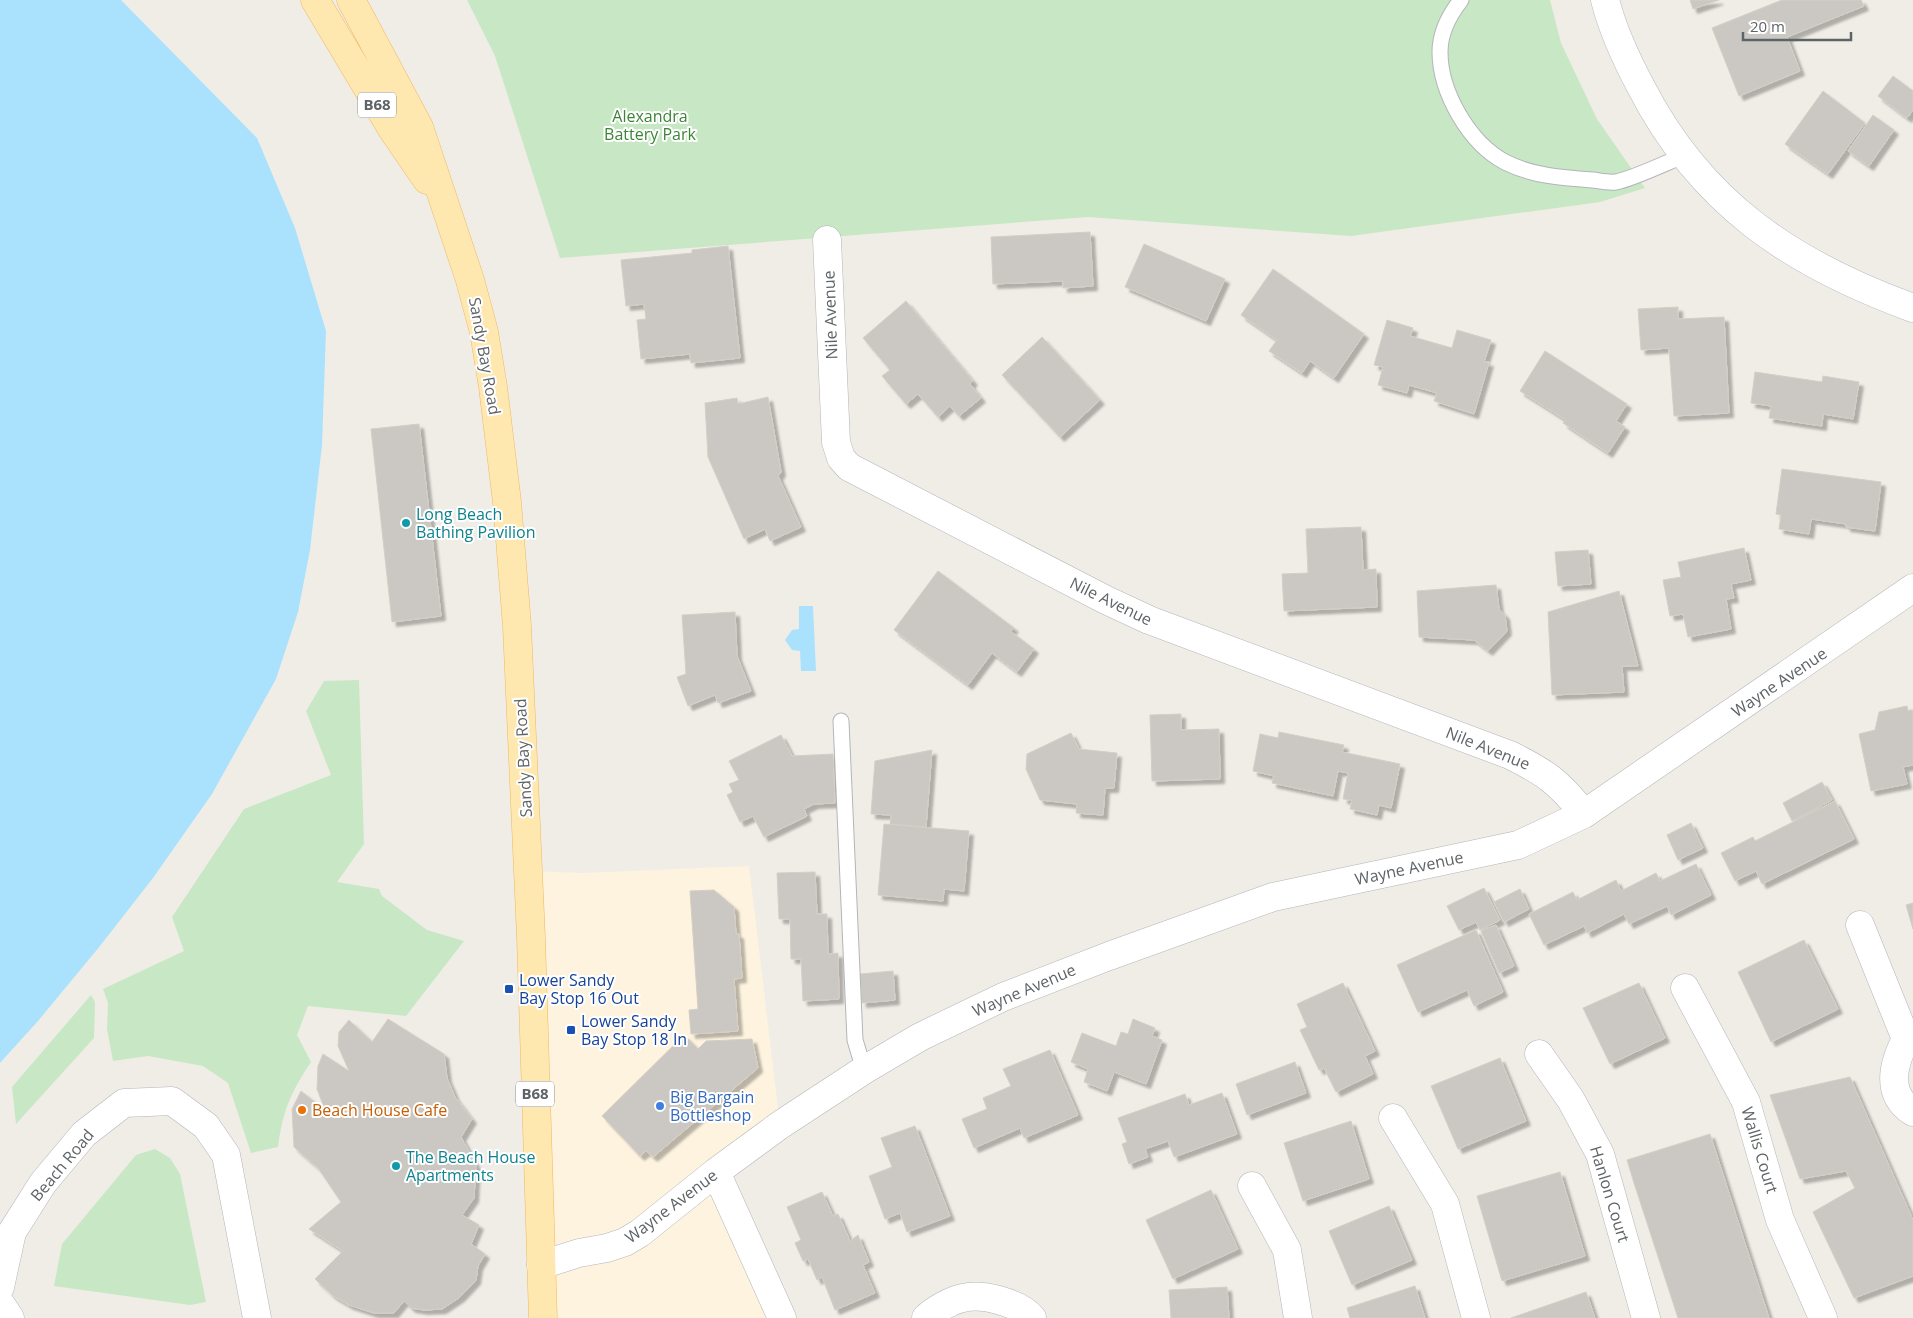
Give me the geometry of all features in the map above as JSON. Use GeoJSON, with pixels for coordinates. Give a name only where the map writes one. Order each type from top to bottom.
{"type":"FeatureCollection","features":[{"type":"Feature","properties":{"kind":"main road","name":"Sandy Bay Road"},"geometry":{"type":"LineString","coordinates":[[315,0],[392,129],[445,206]]}},
{"type":"Feature","properties":{"kind":"main road","name":"Sandy Bay Road"},"geometry":{"type":"LineString","coordinates":[[351,0],[419,127],[470,280],[484,332],[507,502],[517,626],[528,861],[543,1318]]}},
{"type":"Feature","properties":{"kind":"street"},"geometry":{"type":"LineString","coordinates":[[1605,0],[1611,25],[1652,110],[1683,156],[1716,192],[1750,223],[1792,252],[1832,275],[1913,308]]}},
{"type":"Feature","properties":{"kind":"street","name":"Nile Avenue"},"geometry":{"type":"LineString","coordinates":[[827,240],[836,442],[841,458],[850,467],[1149,620],[1510,755],[1544,772],[1568,793],[1584,814]]}},
{"type":"Feature","properties":{"kind":"street","name":"Wayne Avenue"},"geometry":{"type":"LineString","coordinates":[[541,1265],[579,1253],[607,1248],[625,1242],[640,1233],[716,1172],[780,1125],[864,1070],[920,1037],[1003,997],[1109,956],[1273,897],[1518,845],[1584,814],[1913,588]]}},
{"type":"Feature","properties":{"kind":"street"},"geometry":{"type":"LineString","coordinates":[[1860,925],[1906,1039],[1898,1054],[1893,1072],[1894,1090],[1904,1106],[1913,1112]]}},
{"type":"Feature","properties":{"kind":"street","name":"Wallis Court"},"geometry":{"type":"LineString","coordinates":[[1685,988],[1746,1102],[1780,1220],[1823,1318]]}},
{"type":"Feature","properties":{"kind":"street","name":"Hanlon Court"},"geometry":{"type":"LineString","coordinates":[[1539,1054],[1571,1100],[1600,1154],[1646,1318]]}},
{"type":"Feature","properties":{"kind":"street","name":"Beach Road"},"geometry":{"type":"LineString","coordinates":[[0,1287],[12,1232],[43,1183],[84,1134],[124,1103],[172,1101],[206,1126],[226,1155],[257,1318]]}},
{"type":"Feature","properties":{"kind":"street"},"geometry":{"type":"LineString","coordinates":[[1394,1118],[1445,1204],[1476,1318]]}},
{"type":"Feature","properties":{"kind":"street"},"geometry":{"type":"LineString","coordinates":[[716,1172],[782,1318]]}},
{"type":"Feature","properties":{"kind":"street"},"geometry":{"type":"LineString","coordinates":[[1252,1186],[1287,1250],[1298,1318]]}},
{"type":"Feature","properties":{"kind":"street"},"geometry":{"type":"LineString","coordinates":[[926,1318],[964,1297],[1008,1302],[1025,1310],[1032,1318]]}},
{"type":"Feature","properties":{"kind":"street"},"geometry":{"type":"LineString","coordinates":[[0,1303],[10,1318]]}},
{"type":"Feature","properties":{"kind":"lane"},"geometry":{"type":"LineString","coordinates":[[1461,0],[1450,14],[1443,33],[1440,51],[1442,72],[1458,112],[1470,130],[1504,162],[1526,171],[1557,178],[1616,182],[1683,156]]}},
{"type":"Feature","properties":{"kind":"lane"},"geometry":{"type":"LineString","coordinates":[[841,721],[855,1040],[864,1070]]}},
{"type":"Feature","properties":{"kind":"shaded area"},"geometry":{"type":"Polygon","coordinates":[[[749,866],[780,1125],[716,1172],[782,1318],[543,1318],[528,871],[583,873],[749,866]]]}},
{"type":"Feature","properties":{"kind":"green space","name":"Alexandra Battery Park"},"geometry":{"type":"Polygon","coordinates":[[[467,0],[1550,0],[1561,43],[1597,119],[1645,188],[1600,202],[1351,236],[1088,217],[560,258],[495,56],[467,0]]]}},
{"type":"Feature","properties":{"kind":"green space"},"geometry":{"type":"Polygon","coordinates":[[[359,680],[364,844],[337,882],[379,889],[382,896],[427,930],[464,941],[406,1016],[308,1006],[297,1035],[311,1062],[288,1103],[278,1147],[251,1153],[228,1083],[203,1066],[148,1056],[113,1061],[107,1029],[108,1003],[103,989],[184,951],[172,917],[244,809],[331,775],[306,711],[324,681],[359,680]]]}},
{"type":"Feature","properties":{"kind":"green space"},"geometry":{"type":"Polygon","coordinates":[[[91,995],[95,1002],[94,1038],[16,1124],[12,1087],[91,995]]]}},
{"type":"Feature","properties":{"kind":"green space"},"geometry":{"type":"Polygon","coordinates":[[[155,1149],[170,1158],[180,1174],[206,1302],[190,1305],[54,1286],[62,1244],[136,1155],[155,1149]]]}},
{"type":"Feature","properties":{"kind":"water"},"geometry":{"type":"Polygon","coordinates":[[[0,0],[121,0],[257,138],[295,228],[326,331],[322,445],[310,550],[298,612],[276,679],[212,794],[153,878],[38,1021],[0,1063],[0,0]]]}},
{"type":"Feature","properties":{"kind":"water"},"geometry":{"type":"Polygon","coordinates":[[[799,606],[813,606],[816,671],[801,671],[800,651],[792,650],[785,640],[792,630],[799,629],[799,606]]]}},
{"type":"Feature","properties":{"kind":"building"},"geometry":{"type":"Polygon","coordinates":[[[1690,0],[1719,0],[1693,9],[1690,0]]]}},
{"type":"Feature","properties":{"kind":"building"},"geometry":{"type":"Polygon","coordinates":[[[1782,0],[1861,0],[1864,6],[1787,37],[1800,71],[1739,96],[1712,28],[1782,0]]]}},
{"type":"Feature","properties":{"kind":"building"},"geometry":{"type":"Polygon","coordinates":[[[1893,76],[1913,91],[1913,110],[1907,118],[1878,96],[1893,76]]]}},
{"type":"Feature","properties":{"kind":"building"},"geometry":{"type":"Polygon","coordinates":[[[1823,91],[1865,123],[1828,174],[1785,144],[1823,91]]]}},
{"type":"Feature","properties":{"kind":"building"},"geometry":{"type":"Polygon","coordinates":[[[1873,115],[1894,130],[1869,166],[1848,151],[1873,115]]]}},
{"type":"Feature","properties":{"kind":"building"},"geometry":{"type":"Polygon","coordinates":[[[1090,232],[1093,286],[1063,288],[1063,281],[993,284],[991,237],[1090,232]]]}},
{"type":"Feature","properties":{"kind":"building"},"geometry":{"type":"Polygon","coordinates":[[[1144,244],[1225,279],[1206,321],[1125,287],[1144,244]]]}},
{"type":"Feature","properties":{"kind":"building"},"geometry":{"type":"Polygon","coordinates":[[[728,246],[740,358],[691,363],[690,354],[641,359],[637,320],[646,319],[644,304],[626,306],[621,260],[692,253],[692,250],[728,246]]]}},
{"type":"Feature","properties":{"kind":"building"},"geometry":{"type":"Polygon","coordinates":[[[1273,269],[1364,334],[1334,378],[1310,361],[1302,373],[1269,351],[1277,340],[1241,315],[1273,269]]]}},
{"type":"Feature","properties":{"kind":"building"},"geometry":{"type":"Polygon","coordinates":[[[906,301],[973,381],[970,384],[981,398],[959,416],[950,406],[938,417],[918,394],[906,404],[882,376],[890,370],[863,338],[906,301]]]}},
{"type":"Feature","properties":{"kind":"building"},"geometry":{"type":"Polygon","coordinates":[[[1678,307],[1678,319],[1724,317],[1729,413],[1674,416],[1669,348],[1641,350],[1638,309],[1678,307]]]}},
{"type":"Feature","properties":{"kind":"building"},"geometry":{"type":"Polygon","coordinates":[[[1387,320],[1413,328],[1410,336],[1452,348],[1457,330],[1491,340],[1484,362],[1489,362],[1474,414],[1434,401],[1437,393],[1409,385],[1407,393],[1378,385],[1383,367],[1374,365],[1387,320]]]}},
{"type":"Feature","properties":{"kind":"building"},"geometry":{"type":"Polygon","coordinates":[[[1042,337],[1100,400],[1060,437],[1002,375],[1042,337]]]}},
{"type":"Feature","properties":{"kind":"building"},"geometry":{"type":"Polygon","coordinates":[[[1545,351],[1627,404],[1616,421],[1625,427],[1608,453],[1563,423],[1566,420],[1520,391],[1545,351]]]}},
{"type":"Feature","properties":{"kind":"building"},"geometry":{"type":"Polygon","coordinates":[[[1755,372],[1822,382],[1823,376],[1859,382],[1853,419],[1823,414],[1822,426],[1769,418],[1771,406],[1751,403],[1755,372]]]}},
{"type":"Feature","properties":{"kind":"building"},"geometry":{"type":"Polygon","coordinates":[[[768,397],[781,472],[778,476],[801,527],[770,541],[765,529],[744,539],[708,457],[705,403],[737,398],[738,404],[768,397]]]}},
{"type":"Feature","properties":{"kind":"building","name":"Long Beach Bathing Pavilion"},"geometry":{"type":"Polygon","coordinates":[[[419,424],[441,616],[392,622],[371,429],[419,424]]]}},
{"type":"Feature","properties":{"kind":"building"},"geometry":{"type":"Polygon","coordinates":[[[1782,469],[1881,482],[1875,531],[1846,527],[1846,524],[1811,519],[1809,534],[1779,529],[1781,515],[1776,514],[1782,469]]]}},
{"type":"Feature","properties":{"kind":"building"},"geometry":{"type":"Polygon","coordinates":[[[1361,527],[1363,570],[1376,569],[1377,607],[1284,611],[1282,574],[1308,573],[1306,529],[1361,527]]]}},
{"type":"Feature","properties":{"kind":"building"},"geometry":{"type":"Polygon","coordinates":[[[1744,548],[1751,580],[1731,584],[1734,598],[1726,599],[1731,629],[1688,637],[1683,614],[1670,616],[1663,580],[1681,577],[1678,562],[1744,548]]]}},
{"type":"Feature","properties":{"kind":"building"},"geometry":{"type":"Polygon","coordinates":[[[1588,550],[1591,584],[1558,586],[1555,552],[1588,550]]]}},
{"type":"Feature","properties":{"kind":"building"},"geometry":{"type":"Polygon","coordinates":[[[938,571],[1014,628],[1010,631],[1034,649],[1017,672],[992,653],[968,685],[894,630],[938,571]]]}},
{"type":"Feature","properties":{"kind":"building"},"geometry":{"type":"Polygon","coordinates":[[[1496,585],[1499,609],[1505,615],[1507,631],[1488,651],[1474,640],[1419,637],[1417,591],[1496,585]]]}},
{"type":"Feature","properties":{"kind":"building"},"geometry":{"type":"Polygon","coordinates":[[[1619,591],[1638,666],[1622,666],[1624,692],[1552,695],[1548,612],[1619,591]]]}},
{"type":"Feature","properties":{"kind":"building"},"geometry":{"type":"Polygon","coordinates":[[[735,612],[737,656],[751,691],[718,703],[715,695],[688,706],[677,677],[686,674],[682,615],[735,612]]]}},
{"type":"Feature","properties":{"kind":"building"},"geometry":{"type":"Polygon","coordinates":[[[1907,706],[1908,711],[1913,710],[1913,765],[1903,767],[1907,784],[1871,791],[1859,734],[1875,730],[1879,712],[1907,706]]]}},
{"type":"Feature","properties":{"kind":"building"},"geometry":{"type":"Polygon","coordinates":[[[1181,714],[1181,730],[1219,729],[1220,779],[1152,781],[1150,715],[1181,714]]]}},
{"type":"Feature","properties":{"kind":"building"},"geometry":{"type":"Polygon","coordinates":[[[1279,732],[1344,745],[1342,752],[1400,764],[1391,808],[1379,805],[1377,815],[1350,809],[1352,800],[1343,799],[1348,773],[1338,771],[1333,796],[1272,783],[1274,776],[1253,771],[1260,734],[1278,738],[1279,732]]]}},
{"type":"Feature","properties":{"kind":"building"},"geometry":{"type":"Polygon","coordinates":[[[1071,733],[1079,749],[1117,753],[1114,788],[1105,788],[1103,815],[1076,813],[1077,804],[1040,800],[1026,769],[1027,754],[1071,733]]]}},
{"type":"Feature","properties":{"kind":"building"},"geometry":{"type":"Polygon","coordinates":[[[781,735],[792,756],[833,754],[835,803],[814,804],[804,809],[807,816],[764,837],[753,816],[740,822],[727,795],[733,792],[729,784],[739,780],[729,761],[781,735]]]}},
{"type":"Feature","properties":{"kind":"building"},"geometry":{"type":"Polygon","coordinates":[[[932,750],[926,827],[890,824],[891,815],[871,814],[875,761],[932,750]]]}},
{"type":"Feature","properties":{"kind":"building"},"geometry":{"type":"Polygon","coordinates":[[[1822,782],[1832,800],[1792,821],[1783,803],[1822,782]]]}},
{"type":"Feature","properties":{"kind":"building"},"geometry":{"type":"Polygon","coordinates":[[[1835,801],[1854,839],[1762,884],[1756,871],[1735,881],[1721,853],[1753,837],[1755,841],[1835,801]]]}},
{"type":"Feature","properties":{"kind":"building"},"geometry":{"type":"Polygon","coordinates":[[[1691,823],[1703,848],[1678,860],[1667,835],[1691,823]]]}},
{"type":"Feature","properties":{"kind":"building"},"geometry":{"type":"Polygon","coordinates":[[[884,824],[969,831],[964,891],[944,889],[943,901],[878,895],[884,824]]]}},
{"type":"Feature","properties":{"kind":"building"},"geometry":{"type":"Polygon","coordinates":[[[1696,864],[1711,895],[1671,915],[1667,906],[1629,924],[1624,914],[1587,933],[1584,926],[1544,945],[1529,914],[1573,892],[1577,900],[1616,880],[1621,891],[1656,873],[1660,881],[1696,864]]]}},
{"type":"Feature","properties":{"kind":"building"},"geometry":{"type":"Polygon","coordinates":[[[815,872],[817,914],[827,914],[828,954],[838,953],[839,999],[803,1001],[801,959],[791,959],[790,919],[779,919],[777,873],[815,872]]]}},
{"type":"Feature","properties":{"kind":"building"},"geometry":{"type":"Polygon","coordinates":[[[1484,888],[1500,920],[1480,930],[1476,922],[1459,930],[1447,906],[1484,888]]]}},
{"type":"Feature","properties":{"kind":"building"},"geometry":{"type":"Polygon","coordinates":[[[1520,889],[1529,909],[1504,922],[1494,902],[1520,889]]]}},
{"type":"Feature","properties":{"kind":"building"},"geometry":{"type":"Polygon","coordinates":[[[714,890],[734,907],[736,934],[739,934],[742,978],[734,979],[738,1031],[691,1034],[689,1010],[698,1009],[690,891],[714,890]]]}},
{"type":"Feature","properties":{"kind":"building"},"geometry":{"type":"Polygon","coordinates":[[[1913,903],[1913,929],[1906,905],[1913,903]]]}},
{"type":"Feature","properties":{"kind":"building"},"geometry":{"type":"Polygon","coordinates":[[[1496,925],[1514,966],[1499,973],[1481,931],[1496,925]]]}},
{"type":"Feature","properties":{"kind":"building"},"geometry":{"type":"Polygon","coordinates":[[[1476,930],[1503,992],[1474,1006],[1467,990],[1418,1012],[1397,965],[1476,930]]]}},
{"type":"Feature","properties":{"kind":"building"},"geometry":{"type":"Polygon","coordinates":[[[1804,940],[1838,1009],[1771,1042],[1738,972],[1804,940]]]}},
{"type":"Feature","properties":{"kind":"building"},"geometry":{"type":"Polygon","coordinates":[[[893,971],[895,1000],[862,1003],[860,974],[893,971]]]}},
{"type":"Feature","properties":{"kind":"building"},"geometry":{"type":"Polygon","coordinates":[[[1343,983],[1375,1051],[1365,1056],[1373,1074],[1336,1092],[1324,1068],[1319,1070],[1300,1030],[1307,1027],[1297,1004],[1343,983]]]}},
{"type":"Feature","properties":{"kind":"building"},"geometry":{"type":"Polygon","coordinates":[[[1639,983],[1665,1038],[1610,1064],[1583,1008],[1639,983]]]}},
{"type":"Feature","properties":{"kind":"building","name":"The Beach House Apartments"},"geometry":{"type":"Polygon","coordinates":[[[388,1019],[444,1054],[447,1078],[455,1097],[472,1119],[461,1137],[476,1165],[474,1198],[462,1215],[479,1225],[471,1244],[485,1254],[478,1266],[476,1280],[460,1297],[442,1309],[424,1310],[411,1308],[404,1301],[394,1313],[374,1313],[349,1305],[332,1295],[315,1279],[343,1251],[309,1229],[341,1202],[318,1168],[294,1147],[292,1109],[301,1091],[325,1110],[317,1089],[318,1066],[323,1054],[349,1071],[338,1046],[339,1032],[349,1020],[372,1042],[388,1019]]]}},
{"type":"Feature","properties":{"kind":"building"},"geometry":{"type":"Polygon","coordinates":[[[1133,1019],[1155,1028],[1152,1036],[1162,1040],[1146,1084],[1114,1072],[1107,1091],[1084,1082],[1088,1069],[1071,1062],[1082,1033],[1116,1046],[1121,1032],[1128,1034],[1133,1019]]]}},
{"type":"Feature","properties":{"kind":"building"},"geometry":{"type":"Polygon","coordinates":[[[684,1035],[698,1049],[706,1041],[752,1039],[758,1068],[653,1157],[646,1151],[640,1156],[602,1116],[684,1035]]]}},
{"type":"Feature","properties":{"kind":"building"},"geometry":{"type":"Polygon","coordinates":[[[1050,1050],[1078,1115],[1024,1138],[1020,1128],[974,1148],[962,1119],[987,1109],[983,1098],[1011,1086],[1003,1069],[1050,1050]]]}},
{"type":"Feature","properties":{"kind":"building"},"geometry":{"type":"Polygon","coordinates":[[[1500,1058],[1526,1121],[1458,1149],[1431,1086],[1500,1058]]]}},
{"type":"Feature","properties":{"kind":"building"},"geometry":{"type":"Polygon","coordinates":[[[1295,1062],[1306,1093],[1247,1115],[1236,1084],[1295,1062]]]}},
{"type":"Feature","properties":{"kind":"building"},"geometry":{"type":"Polygon","coordinates":[[[1850,1077],[1913,1220],[1913,1276],[1854,1298],[1813,1212],[1855,1188],[1846,1171],[1800,1179],[1770,1095],[1850,1077]]]}},
{"type":"Feature","properties":{"kind":"building"},"geometry":{"type":"Polygon","coordinates":[[[1222,1093],[1237,1134],[1174,1157],[1168,1141],[1145,1149],[1148,1157],[1129,1164],[1122,1144],[1127,1142],[1118,1118],[1185,1094],[1189,1105],[1222,1093]]]}},
{"type":"Feature","properties":{"kind":"building"},"geometry":{"type":"Polygon","coordinates":[[[1351,1121],[1369,1179],[1303,1201],[1284,1143],[1351,1121]]]}},
{"type":"Feature","properties":{"kind":"building"},"geometry":{"type":"Polygon","coordinates":[[[915,1126],[950,1216],[907,1232],[900,1213],[885,1219],[869,1176],[892,1167],[881,1138],[915,1126]]]}},
{"type":"Feature","properties":{"kind":"building"},"geometry":{"type":"Polygon","coordinates":[[[1710,1134],[1769,1318],[1678,1318],[1634,1183],[1627,1160],[1710,1134]]]}},
{"type":"Feature","properties":{"kind":"building"},"geometry":{"type":"Polygon","coordinates":[[[1560,1172],[1585,1256],[1502,1281],[1477,1196],[1560,1172]]]}},
{"type":"Feature","properties":{"kind":"building"},"geometry":{"type":"Polygon","coordinates":[[[1211,1190],[1238,1249],[1173,1279],[1146,1220],[1211,1190]]]}},
{"type":"Feature","properties":{"kind":"building"},"geometry":{"type":"Polygon","coordinates":[[[822,1192],[833,1216],[838,1214],[850,1241],[858,1235],[869,1262],[863,1265],[875,1293],[835,1310],[822,1277],[817,1280],[808,1259],[803,1261],[795,1243],[801,1240],[787,1207],[822,1192]]]}},
{"type":"Feature","properties":{"kind":"building"},"geometry":{"type":"Polygon","coordinates":[[[1389,1206],[1412,1260],[1352,1285],[1329,1231],[1389,1206]]]}},
{"type":"Feature","properties":{"kind":"building"},"geometry":{"type":"Polygon","coordinates":[[[1415,1286],[1425,1318],[1350,1318],[1347,1308],[1415,1286]]]}},
{"type":"Feature","properties":{"kind":"building"},"geometry":{"type":"Polygon","coordinates":[[[1227,1287],[1229,1318],[1171,1318],[1169,1290],[1227,1287]]]}},
{"type":"Feature","properties":{"kind":"building"},"geometry":{"type":"Polygon","coordinates":[[[1586,1292],[1595,1318],[1511,1318],[1586,1292]]]}},
{"type":"Feature","properties":{"kind":"place","name":"Long Beach Bathing Pavilion"},"geometry":{"type":"Point","coordinates":[406,523]}},
{"type":"Feature","properties":{"kind":"place","name":"Lower Sandy Bay Stop 16 Out"},"geometry":{"type":"Point","coordinates":[509,989]}},
{"type":"Feature","properties":{"kind":"place","name":"Lower Sandy Bay Stop 18 In"},"geometry":{"type":"Point","coordinates":[571,1030]}},
{"type":"Feature","properties":{"kind":"place","name":"Big Bargain Bottleshop"},"geometry":{"type":"Point","coordinates":[660,1106]}},
{"type":"Feature","properties":{"kind":"place","name":"Beach House Cafe"},"geometry":{"type":"Point","coordinates":[302,1110]}},
{"type":"Feature","properties":{"kind":"place","name":"The Beach House Apartments"},"geometry":{"type":"Point","coordinates":[396,1166]}}]}
